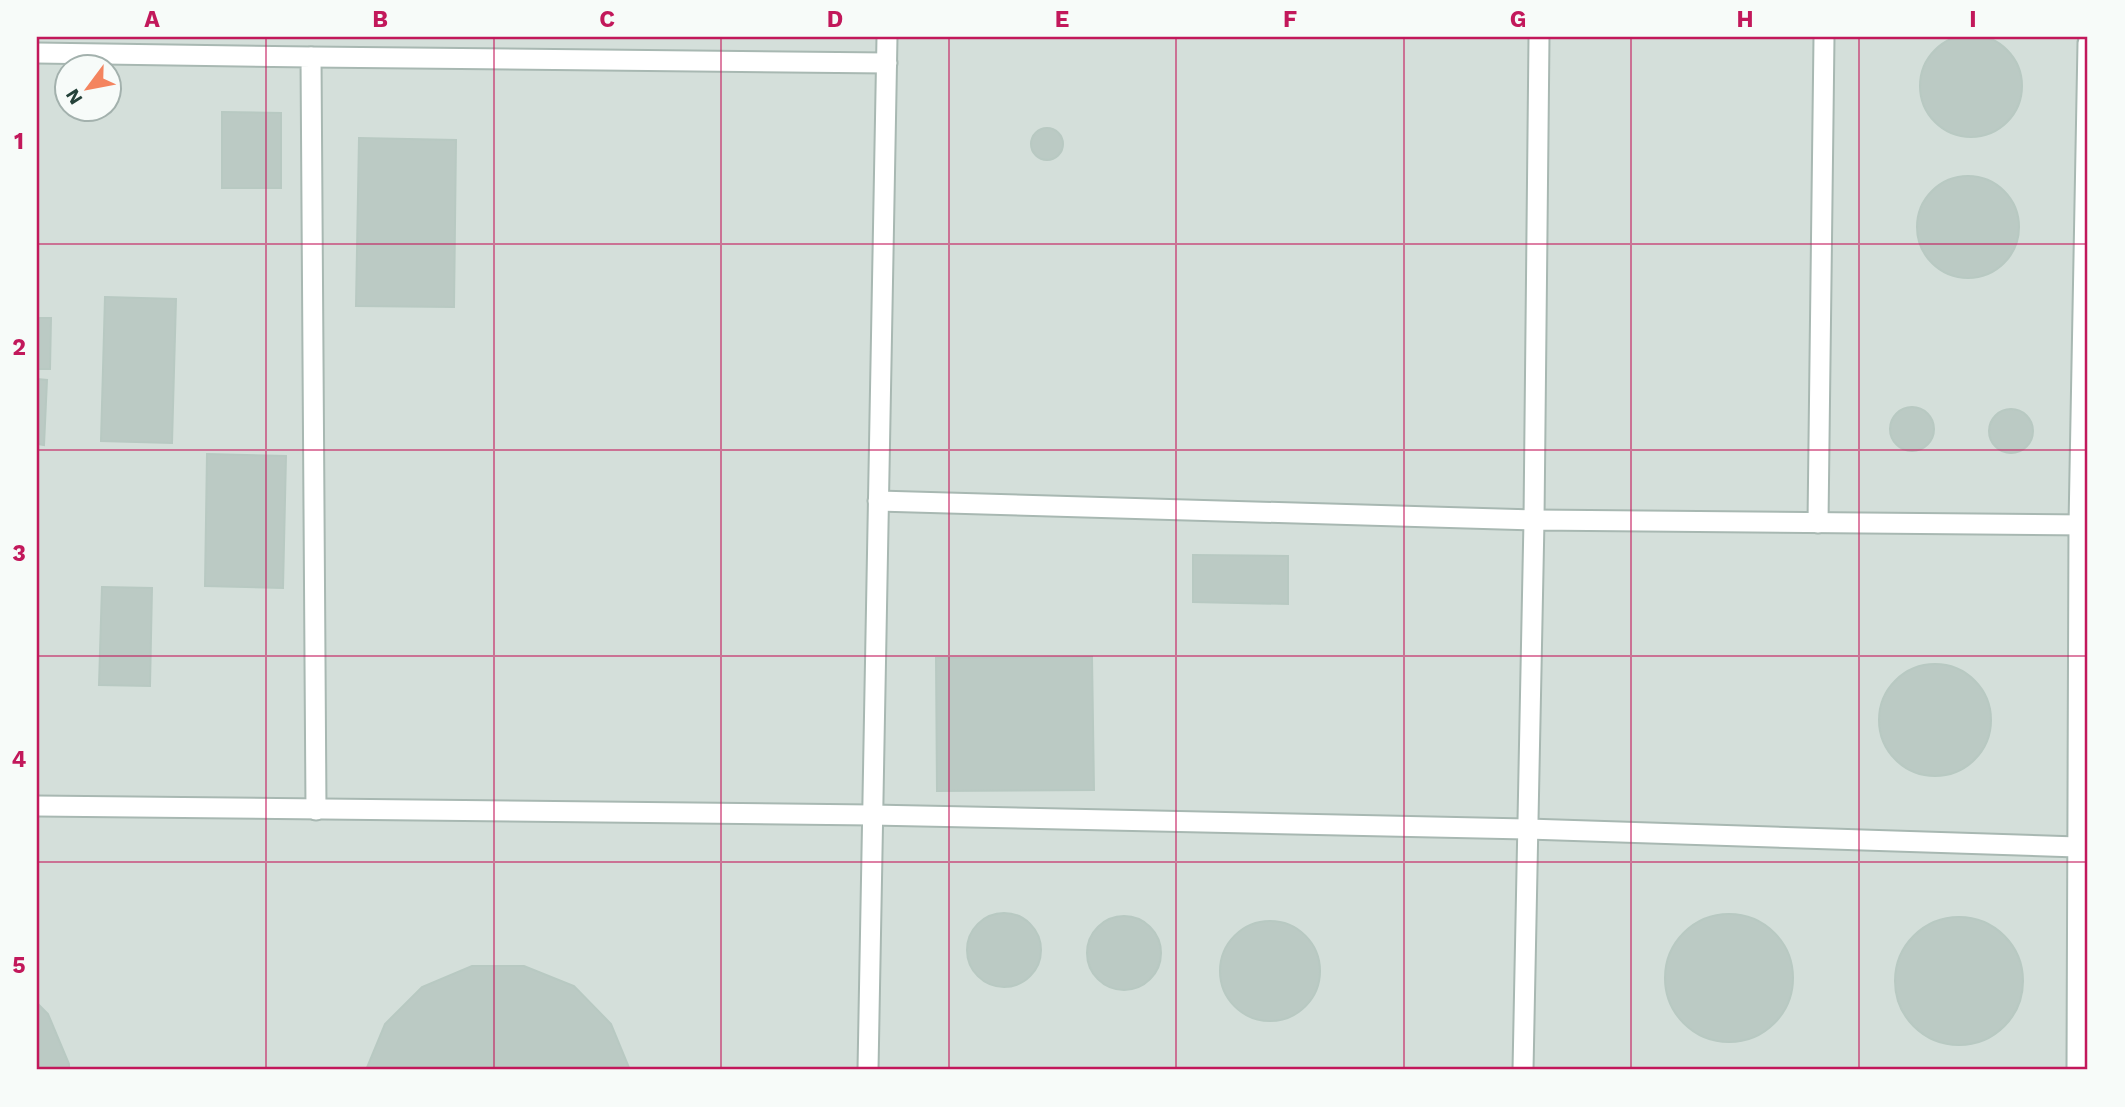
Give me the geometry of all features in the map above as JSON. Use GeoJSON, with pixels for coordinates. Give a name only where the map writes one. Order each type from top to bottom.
{"type":"FeatureCollection","features":[{"type":"Feature","properties":{"kind":"lane"},"geometry":{"type":"LineString","coordinates":[[868,1070],[887,37]]}},
{"type":"Feature","properties":{"kind":"lane"},"geometry":{"type":"LineString","coordinates":[[1523,1070],[1534,520],[1539,37]]}},
{"type":"Feature","properties":{"kind":"lane"},"geometry":{"type":"LineString","coordinates":[[1818,523],[1824,37]]}},
{"type":"Feature","properties":{"kind":"lane"},"geometry":{"type":"LineString","coordinates":[[2077,1070],[2077,847],[2088,43]]}},
{"type":"Feature","properties":{"kind":"lane"},"geometry":{"type":"LineString","coordinates":[[37,53],[887,63]]}},
{"type":"Feature","properties":{"kind":"lane"},"geometry":{"type":"LineString","coordinates":[[311,57],[316,810]]}},
{"type":"Feature","properties":{"kind":"lane"},"geometry":{"type":"LineString","coordinates":[[878,501],[1534,520],[2083,525]]}},
{"type":"Feature","properties":{"kind":"lane"},"geometry":{"type":"LineString","coordinates":[[37,806],[872,815],[1528,829],[2077,847]]}},
{"type":"Feature","properties":{"kind":"shaded area"},"geometry":{"type":"Polygon","coordinates":[[[37,37],[2088,37],[2088,1070],[37,1070],[37,37]]]}},
{"type":"Feature","properties":{"kind":"building"},"geometry":{"type":"Polygon","coordinates":[[[1971,35],[1991,39],[2007,50],[2018,66],[2022,86],[2018,106],[2007,122],[1991,133],[1971,137],[1951,133],[1935,122],[1924,106],[1920,86],[1924,66],[1935,50],[1951,39],[1971,35]]]}},
{"type":"Feature","properties":{"kind":"building"},"geometry":{"type":"Polygon","coordinates":[[[222,112],[281,113],[281,188],[222,188],[222,112]]]}},
{"type":"Feature","properties":{"kind":"building"},"geometry":{"type":"Polygon","coordinates":[[[1047,128],[1058,133],[1063,144],[1058,155],[1047,160],[1036,155],[1031,144],[1036,133],[1047,128]]]}},
{"type":"Feature","properties":{"kind":"building"},"geometry":{"type":"Polygon","coordinates":[[[359,138],[456,140],[454,307],[356,306],[359,138]]]}},
{"type":"Feature","properties":{"kind":"building"},"geometry":{"type":"Polygon","coordinates":[[[1968,176],[1988,180],[2004,191],[2015,207],[2019,227],[2015,247],[2004,263],[1988,274],[1968,278],[1948,274],[1932,263],[1921,247],[1917,227],[1921,207],[1932,191],[1948,180],[1968,176]]]}},
{"type":"Feature","properties":{"kind":"building"},"geometry":{"type":"Polygon","coordinates":[[[105,297],[176,299],[172,443],[101,441],[105,297]]]}},
{"type":"Feature","properties":{"kind":"building"},"geometry":{"type":"Polygon","coordinates":[[[37,318],[51,318],[50,369],[37,369],[37,318]]]}},
{"type":"Feature","properties":{"kind":"building"},"geometry":{"type":"Polygon","coordinates":[[[37,379],[47,380],[44,445],[37,444],[37,379]]]}},
{"type":"Feature","properties":{"kind":"building"},"geometry":{"type":"Polygon","coordinates":[[[1912,407],[1927,414],[1934,429],[1927,444],[1912,451],[1897,444],[1890,429],[1897,414],[1912,407]]]}},
{"type":"Feature","properties":{"kind":"building"},"geometry":{"type":"Polygon","coordinates":[[[2011,409],[2026,416],[2033,431],[2026,446],[2011,453],[1996,446],[1989,431],[1996,416],[2011,409]]]}},
{"type":"Feature","properties":{"kind":"building"},"geometry":{"type":"Polygon","coordinates":[[[207,454],[286,456],[283,588],[205,586],[207,454]]]}},
{"type":"Feature","properties":{"kind":"building"},"geometry":{"type":"Polygon","coordinates":[[[1193,555],[1288,556],[1288,604],[1193,602],[1193,555]]]}},
{"type":"Feature","properties":{"kind":"building"},"geometry":{"type":"Polygon","coordinates":[[[102,587],[152,588],[150,686],[99,685],[102,587]]]}},
{"type":"Feature","properties":{"kind":"building"},"geometry":{"type":"Polygon","coordinates":[[[1092,657],[1094,790],[937,791],[936,658],[1092,657]]]}},
{"type":"Feature","properties":{"kind":"building"},"geometry":{"type":"Polygon","coordinates":[[[1935,664],[1956,669],[1974,681],[1986,699],[1991,720],[1986,741],[1974,759],[1956,771],[1935,776],[1914,771],[1896,759],[1884,741],[1879,720],[1884,699],[1896,681],[1914,669],[1935,664]]]}},
{"type":"Feature","properties":{"kind":"building"},"geometry":{"type":"Polygon","coordinates":[[[997,913],[1011,913],[1025,919],[1035,929],[1041,950],[1035,971],[1025,981],[1011,987],[997,987],[983,981],[973,971],[967,957],[967,943],[973,929],[983,919],[997,913]]]}},
{"type":"Feature","properties":{"kind":"building"},"geometry":{"type":"Polygon","coordinates":[[[1729,914],[1754,919],[1774,933],[1788,953],[1793,978],[1788,1003],[1774,1023],[1754,1037],[1729,1042],[1704,1037],[1684,1023],[1670,1003],[1665,978],[1670,953],[1684,933],[1704,919],[1729,914]]]}},
{"type":"Feature","properties":{"kind":"building"},"geometry":{"type":"Polygon","coordinates":[[[1117,916],[1131,916],[1145,922],[1155,932],[1161,953],[1155,974],[1145,984],[1131,990],[1117,990],[1103,984],[1093,974],[1087,960],[1087,946],[1093,932],[1103,922],[1117,916]]]}},
{"type":"Feature","properties":{"kind":"building"},"geometry":{"type":"Polygon","coordinates":[[[1959,917],[1983,922],[2004,936],[2018,957],[2023,981],[2018,1005],[2004,1026],[1983,1040],[1959,1045],[1935,1040],[1914,1026],[1900,1005],[1895,981],[1900,957],[1914,936],[1935,922],[1959,917]]]}},
{"type":"Feature","properties":{"kind":"building"},"geometry":{"type":"Polygon","coordinates":[[[1270,921],[1298,929],[1312,943],[1320,971],[1312,999],[1298,1013],[1270,1021],[1242,1013],[1228,999],[1220,971],[1228,943],[1242,929],[1270,921]]]}},
{"type":"Feature","properties":{"kind":"building"},"geometry":{"type":"Polygon","coordinates":[[[472,966],[524,966],[574,986],[611,1024],[630,1070],[366,1070],[385,1024],[422,987],[472,966]]]}},
{"type":"Feature","properties":{"kind":"building"},"geometry":{"type":"Polygon","coordinates":[[[37,1003],[48,1014],[69,1064],[69,1070],[37,1070],[37,1003]]]}}]}
